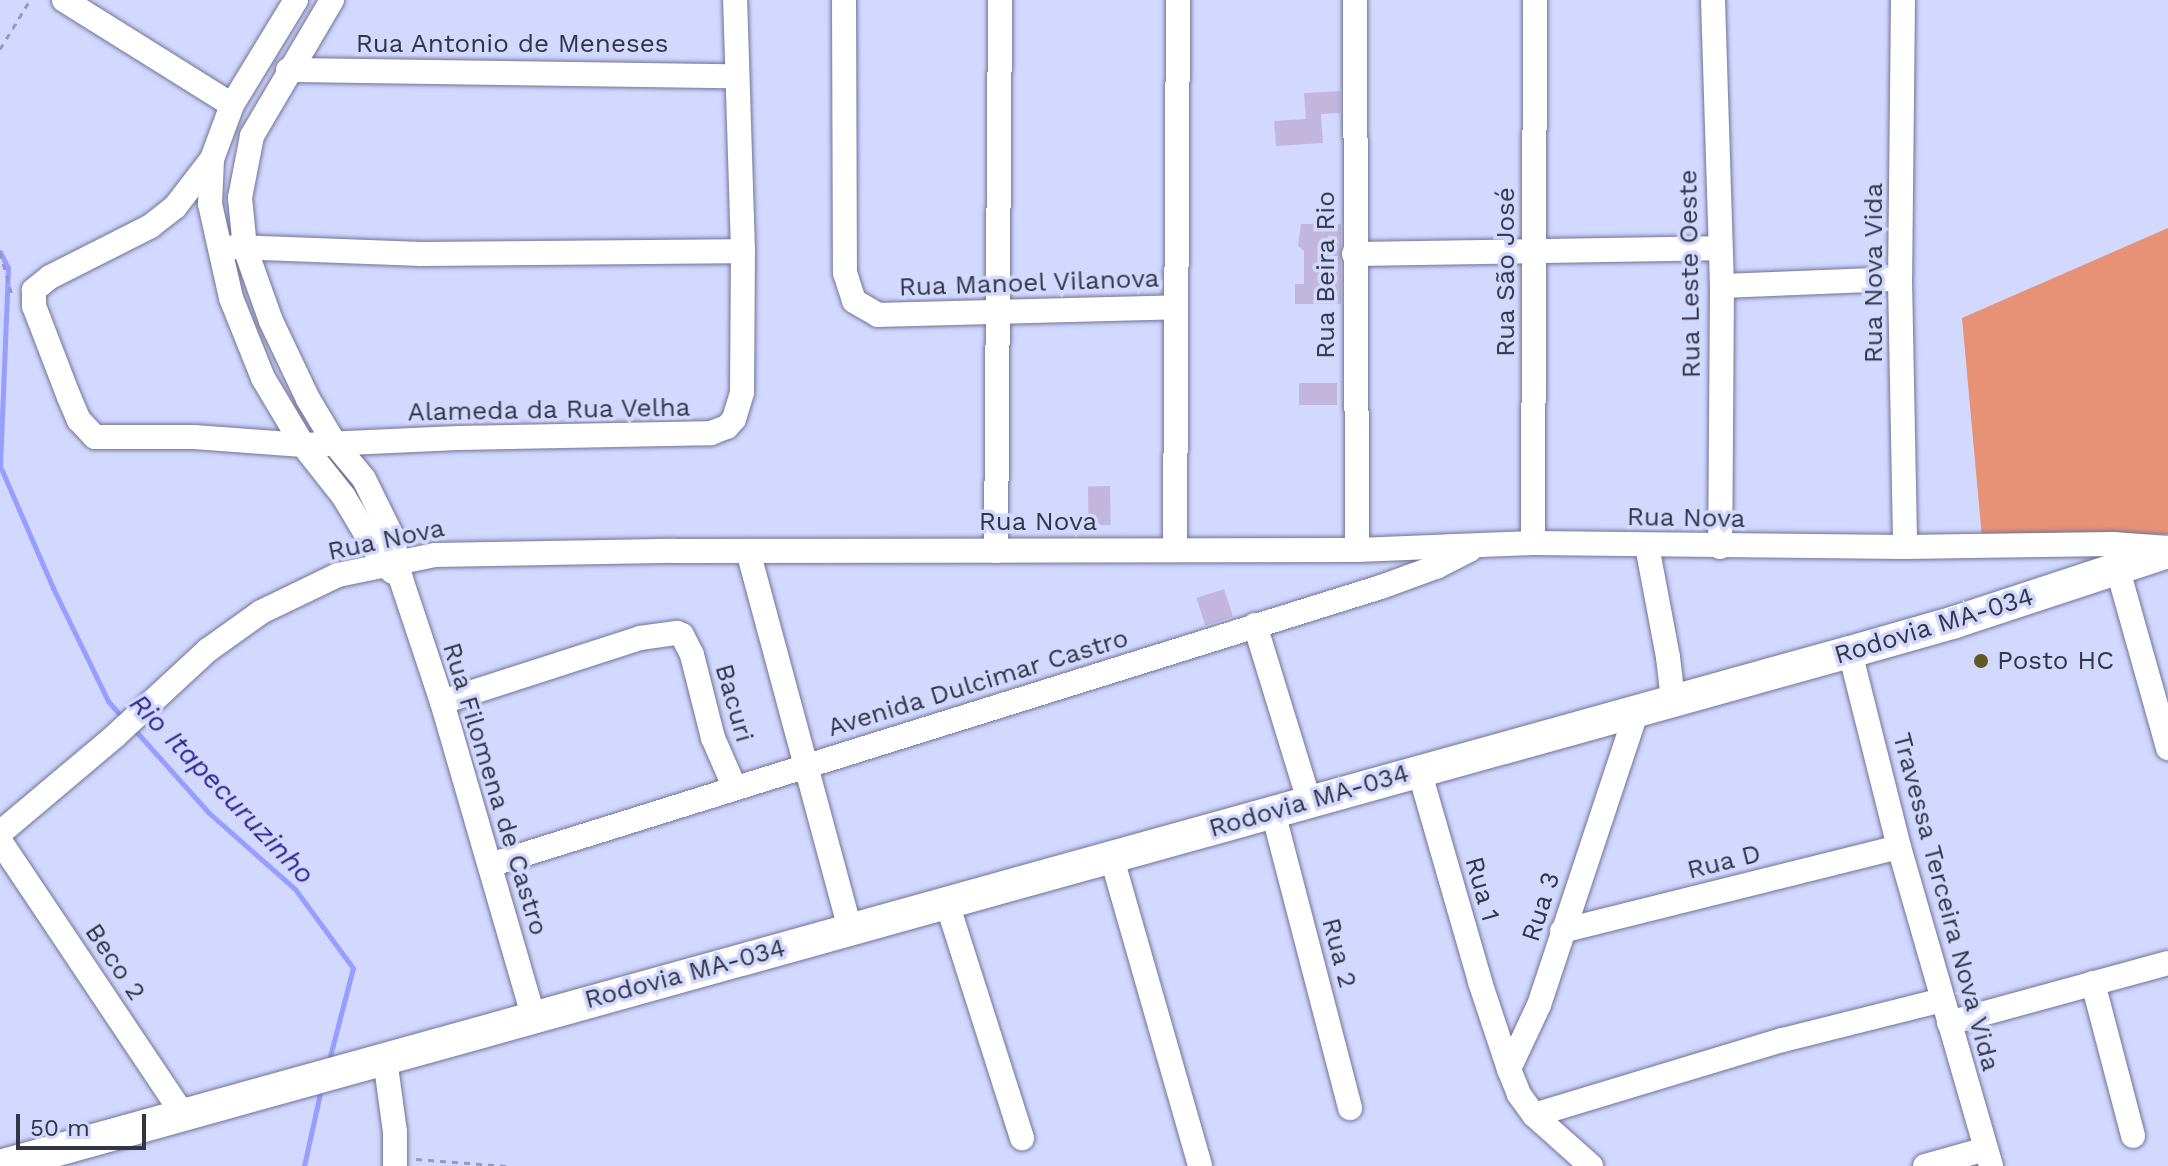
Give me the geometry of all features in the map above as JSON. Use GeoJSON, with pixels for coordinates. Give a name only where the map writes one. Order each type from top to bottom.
{"type":"FeatureCollection","features":[{"type":"Feature","properties":{"kind":"main road","name":"Rodovia MA-034"},"geometry":{"type":"LineString","coordinates":[[0,1166],[449,1042],[533,1015],[1850,652],[2107,573],[2168,550]]}},
{"type":"Feature","properties":{"kind":"street"},"geometry":{"type":"LineString","coordinates":[[64,0],[232,105]]}},
{"type":"Feature","properties":{"kind":"street"},"geometry":{"type":"LineString","coordinates":[[296,0],[232,105],[212,159],[210,204],[239,325],[263,378],[303,445],[395,568]]}},
{"type":"Feature","properties":{"kind":"street"},"geometry":{"type":"LineString","coordinates":[[332,0],[288,70],[252,136],[240,198],[245,248],[271,321],[308,399],[335,444],[377,501],[395,568]]}},
{"type":"Feature","properties":{"kind":"street","name":"Alameda da Rua Velha"},"geometry":{"type":"LineString","coordinates":[[212,159],[175,207],[151,226],[40,283],[33,296],[34,306],[79,420],[95,437],[194,437],[303,445],[458,438],[692,436],[727,427],[738,411],[742,392],[743,251],[735,76],[735,0]]}},
{"type":"Feature","properties":{"kind":"street","name":"Rua Manoel Vilanova"},"geometry":{"type":"LineString","coordinates":[[844,0],[845,273],[854,301],[878,315],[1176,307]]}},
{"type":"Feature","properties":{"kind":"street"},"geometry":{"type":"LineString","coordinates":[[996,551],[1000,0]]}},
{"type":"Feature","properties":{"kind":"street"},"geometry":{"type":"LineString","coordinates":[[1175,549],[1178,0]]}},
{"type":"Feature","properties":{"kind":"street","name":"Rua Beira Rio"},"geometry":{"type":"LineString","coordinates":[[1355,0],[1357,550]]}},
{"type":"Feature","properties":{"kind":"street","name":"Rua São José"},"geometry":{"type":"LineString","coordinates":[[1533,543],[1535,0]]}},
{"type":"Feature","properties":{"kind":"street","name":"Rua Leste Oeste"},"geometry":{"type":"LineString","coordinates":[[1713,0],[1722,286],[1720,547]]}},
{"type":"Feature","properties":{"kind":"street","name":"Rua Nova Vida"},"geometry":{"type":"LineString","coordinates":[[1903,0],[1900,279],[1905,547]]}},
{"type":"Feature","properties":{"kind":"street","name":"Rua Antonio de Meneses"},"geometry":{"type":"LineString","coordinates":[[288,70],[735,76]]}},
{"type":"Feature","properties":{"kind":"street"},"geometry":{"type":"LineString","coordinates":[[218,246],[422,254],[743,251]]}},
{"type":"Feature","properties":{"kind":"street"},"geometry":{"type":"LineString","coordinates":[[1354,254],[1720,248]]}},
{"type":"Feature","properties":{"kind":"street"},"geometry":{"type":"LineString","coordinates":[[1722,286],[1900,279]]}},
{"type":"Feature","properties":{"kind":"street","name":"Rua Nova"},"geometry":{"type":"LineString","coordinates":[[0,833],[115,736],[229,633],[261,612],[338,575],[395,568],[470,552],[1357,550],[1533,543],[1720,547],[2113,544],[2168,550]]}},
{"type":"Feature","properties":{"kind":"street","name":"Avenida Dulcimar Castro"},"geometry":{"type":"LineString","coordinates":[[490,865],[1436,567],[1479,545]]}},
{"type":"Feature","properties":{"kind":"street"},"geometry":{"type":"LineString","coordinates":[[2053,545],[2107,573],[2168,748]]}},
{"type":"Feature","properties":{"kind":"street"},"geometry":{"type":"LineString","coordinates":[[1647,546],[1673,700]]}},
{"type":"Feature","properties":{"kind":"street"},"geometry":{"type":"LineString","coordinates":[[748,551],[850,929]]}},
{"type":"Feature","properties":{"kind":"street","name":"Rua Filomena de Castro"},"geometry":{"type":"LineString","coordinates":[[395,568],[442,702],[533,1015]]}},
{"type":"Feature","properties":{"kind":"street"},"geometry":{"type":"LineString","coordinates":[[1255,625],[1309,800]]}},
{"type":"Feature","properties":{"kind":"street","name":"Bacuri"},"geometry":{"type":"LineString","coordinates":[[442,702],[640,638],[674,632],[682,635],[692,655],[713,738],[734,786]]}},
{"type":"Feature","properties":{"kind":"street","name":"Travessa Terceira Nova Vida"},"geometry":{"type":"LineString","coordinates":[[1850,652],[1899,847],[1989,1158]]}},
{"type":"Feature","properties":{"kind":"street","name":"Rua 3"},"geometry":{"type":"LineString","coordinates":[[1509,1069],[1525,1039],[1637,710]]}},
{"type":"Feature","properties":{"kind":"street","name":"Rua 1"},"geometry":{"type":"LineString","coordinates":[[1419,770],[1509,1069]]}},
{"type":"Feature","properties":{"kind":"street","name":"Rua 2"},"geometry":{"type":"LineString","coordinates":[[1273,812],[1350,1108]]}},
{"type":"Feature","properties":{"kind":"street","name":"Beco 2"},"geometry":{"type":"LineString","coordinates":[[0,841],[183,1114]]}},
{"type":"Feature","properties":{"kind":"street","name":"Rua D"},"geometry":{"type":"LineString","coordinates":[[1562,931],[1899,847]]}},
{"type":"Feature","properties":{"kind":"street"},"geometry":{"type":"LineString","coordinates":[[1111,855],[1200,1166]]}},
{"type":"Feature","properties":{"kind":"street"},"geometry":{"type":"LineString","coordinates":[[947,903],[1022,1138]]}},
{"type":"Feature","properties":{"kind":"street"},"geometry":{"type":"LineString","coordinates":[[1534,1115],[1783,1040],[2093,983],[2168,963]]}},
{"type":"Feature","properties":{"kind":"street"},"geometry":{"type":"LineString","coordinates":[[2093,983],[2133,1136]]}},
{"type":"Feature","properties":{"kind":"street"},"geometry":{"type":"LineString","coordinates":[[371,1063],[395,1162]]}},
{"type":"Feature","properties":{"kind":"street"},"geometry":{"type":"LineString","coordinates":[[1509,1069],[1519,1094],[1534,1115],[1591,1166]]}},
{"type":"Feature","properties":{"kind":"street"},"geometry":{"type":"LineString","coordinates":[[1925,1166],[1989,1158]]}},
{"type":"Feature","properties":{"kind":"path"},"geometry":{"type":"LineString","coordinates":[[0,49],[30,0]]}},
{"type":"Feature","properties":{"kind":"path"},"geometry":{"type":"LineString","coordinates":[[395,1162],[453,1160],[507,1166]]}},
{"type":"Feature","properties":{"kind":"path"},"geometry":{"type":"LineString","coordinates":[[453,1160],[455,1166]]}},
{"type":"Feature","properties":{"kind":"shaded area"},"geometry":{"type":"Polygon","coordinates":[[[2168,228],[2168,534],[1982,538],[1962,318],[2168,228]]]}},
{"type":"Feature","properties":{"kind":"building"},"geometry":{"type":"Polygon","coordinates":[[[1340,91],[1340,113],[1321,114],[1323,143],[1276,146],[1274,121],[1306,119],[1304,93],[1340,91]]]}},
{"type":"Feature","properties":{"kind":"building"},"geometry":{"type":"Polygon","coordinates":[[[1301,224],[1341,224],[1341,304],[1295,304],[1295,284],[1304,284],[1304,251],[1298,246],[1301,224]]]}},
{"type":"Feature","properties":{"kind":"building"},"geometry":{"type":"Polygon","coordinates":[[[1299,383],[1337,383],[1337,405],[1299,405],[1299,383]]]}},
{"type":"Feature","properties":{"kind":"building"},"geometry":{"type":"Polygon","coordinates":[[[1088,486],[1110,486],[1111,525],[1089,525],[1088,486]]]}},
{"type":"Feature","properties":{"kind":"building"},"geometry":{"type":"Polygon","coordinates":[[[1224,589],[1233,617],[1205,626],[1196,598],[1224,589]]]}},
{"type":"Feature","properties":{"kind":"waterway","name":"Rio Itapecuruzinho"},"geometry":{"type":"LineString","coordinates":[[0,252],[8,268],[0,466],[53,588],[108,701],[123,718]]}},
{"type":"Feature","properties":{"kind":"waterway","name":"Rio Itapecuruzinho"},"geometry":{"type":"LineString","coordinates":[[133,728],[209,813],[295,889],[353,968],[328,1064]]}},
{"type":"Feature","properties":{"kind":"waterway","name":"Rio Itapecuruzinho"},"geometry":{"type":"LineString","coordinates":[[304,1166],[321,1089]]}},
{"type":"Feature","properties":{"kind":"place","name":"Posto HC"},"geometry":{"type":"Point","coordinates":[1981,661]}}]}
